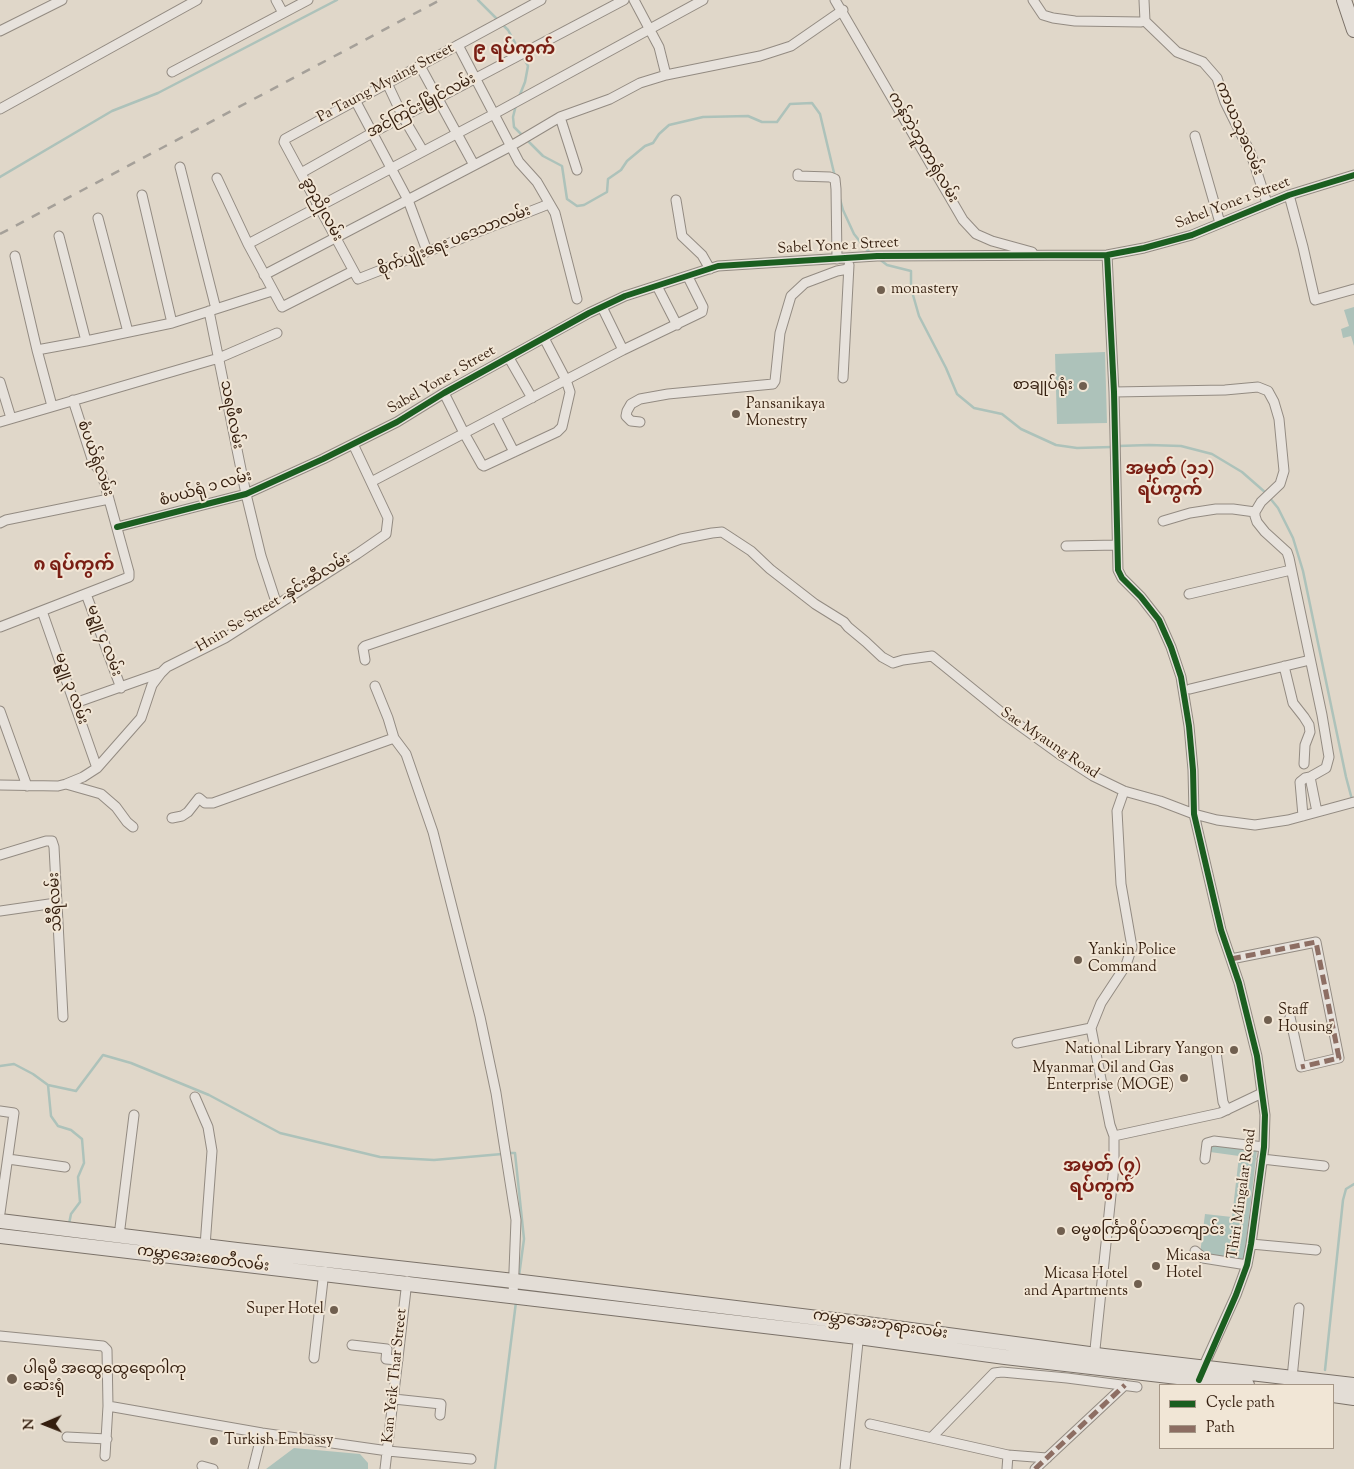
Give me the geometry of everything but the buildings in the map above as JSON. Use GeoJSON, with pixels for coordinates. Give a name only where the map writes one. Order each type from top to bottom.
{"type":"FeatureCollection","features":[{"type":"Feature","properties":{"kind":"main road"},"geometry":{"type":"LineString","coordinates":[[1344,0],[1354,30]]}},
{"type":"Feature","properties":{"kind":"main road","name":"ကမ္ဘာအေးဘုရားလမ်း"},"geometry":{"type":"LineString","coordinates":[[0,1221],[514,1281],[1094,1361],[1201,1373],[1292,1378],[1354,1385]]}},
{"type":"Feature","properties":{"kind":"main road"},"geometry":{"type":"LineString","coordinates":[[26,1240],[28,1224]]}},
{"type":"Feature","properties":{"kind":"main road","name":"ကမ္ဘာအေးစေတီလမ်း"},"geometry":{"type":"LineString","coordinates":[[0,1236],[407,1283]]}},
{"type":"Feature","properties":{"kind":"main road","name":"ကမ္ဘာအေးဘုရားလမ်း"},"geometry":{"type":"LineString","coordinates":[[407,1283],[551,1300],[859,1330]]}},
{"type":"Feature","properties":{"kind":"main road"},"geometry":{"type":"LineString","coordinates":[[551,1300],[552,1286]]}},
{"type":"Feature","properties":{"kind":"main road","name":"ကမ္ဘာအေးဘုရားလမ်း"},"geometry":{"type":"LineString","coordinates":[[1201,1373],[1243,1384]]}},
{"type":"Feature","properties":{"kind":"main road"},"geometry":{"type":"LineString","coordinates":[[1334,1395],[1354,1398]]}},
{"type":"Feature","properties":{"kind":"street"},"geometry":{"type":"LineString","coordinates":[[0,31],[62,0]]}},
{"type":"Feature","properties":{"kind":"street"},"geometry":{"type":"LineString","coordinates":[[0,109],[197,0]]}},
{"type":"Feature","properties":{"kind":"street"},"geometry":{"type":"LineString","coordinates":[[276,0],[283,14]]}},
{"type":"Feature","properties":{"kind":"street"},"geometry":{"type":"LineString","coordinates":[[172,72],[308,0]]}},
{"type":"Feature","properties":{"kind":"street","name":"Pa Taung Myaing Street"},"geometry":{"type":"LineString","coordinates":[[285,139],[541,0]]}},
{"type":"Feature","properties":{"kind":"street","name":"အင်ကြင်းမြိုင်လမ်း"},"geometry":{"type":"LineString","coordinates":[[302,173],[372,133],[624,0]]}},
{"type":"Feature","properties":{"kind":"street"},"geometry":{"type":"LineString","coordinates":[[634,0],[658,47],[666,74]]}},
{"type":"Feature","properties":{"kind":"street"},"geometry":{"type":"LineString","coordinates":[[248,244],[494,114],[703,0]]}},
{"type":"Feature","properties":{"kind":"street","name":"ကန်ဘဲ့ဘူတာရုံလမ်း"},"geometry":{"type":"LineString","coordinates":[[835,0],[843,10],[963,220],[976,234],[992,241],[1042,255]]}},
{"type":"Feature","properties":{"kind":"street"},"geometry":{"type":"LineString","coordinates":[[1033,0],[1043,15],[1053,18],[1075,21],[1141,22],[1145,20],[1144,0]]}},
{"type":"Feature","properties":{"kind":"street"},"geometry":{"type":"LineString","coordinates":[[264,275],[511,146],[560,117],[666,74],[760,56],[791,46],[843,10]]}},
{"type":"Feature","properties":{"kind":"street","name":"ကာယသုခလမ်း"},"geometry":{"type":"LineString","coordinates":[[1145,20],[1177,52],[1203,62],[1218,78],[1225,102],[1251,154],[1268,203]]}},
{"type":"Feature","properties":{"kind":"street"},"geometry":{"type":"LineString","coordinates":[[458,45],[519,162],[537,182],[555,213],[577,299]]}},
{"type":"Feature","properties":{"kind":"street"},"geometry":{"type":"LineString","coordinates":[[420,66],[474,165]]}},
{"type":"Feature","properties":{"kind":"street"},"geometry":{"type":"LineString","coordinates":[[387,83],[403,117],[423,151]]}},
{"type":"Feature","properties":{"kind":"street"},"geometry":{"type":"LineString","coordinates":[[355,100],[408,200],[427,252]]}},
{"type":"Feature","properties":{"kind":"street"},"geometry":{"type":"LineString","coordinates":[[560,117],[577,170]]}},
{"type":"Feature","properties":{"kind":"street"},"geometry":{"type":"LineString","coordinates":[[1196,136],[1220,223]]}},
{"type":"Feature","properties":{"kind":"street","name":"ခွာညိုလမ်း"},"geometry":{"type":"LineString","coordinates":[[285,139],[285,145],[302,173],[353,271],[357,278],[360,279]]}},
{"type":"Feature","properties":{"kind":"street","name":"သရဖီလမ်း"},"geometry":{"type":"LineString","coordinates":[[180,167],[212,310],[219,358],[246,494],[261,556],[277,605]]}},
{"type":"Feature","properties":{"kind":"street"},"geometry":{"type":"LineString","coordinates":[[798,174],[798,176],[830,177],[835,179],[837,259]]}},
{"type":"Feature","properties":{"kind":"street","name":"Sabel Yone 1 Street"},"geometry":{"type":"LineString","coordinates":[[353,444],[397,422],[444,393],[602,307],[625,296],[718,266],[849,257],[1107,255],[1144,248],[1192,234],[1288,195],[1354,175]]}},
{"type":"Feature","properties":{"kind":"street"},"geometry":{"type":"LineString","coordinates":[[217,178],[280,306],[285,306],[353,271]]}},
{"type":"Feature","properties":{"kind":"street"},"geometry":{"type":"LineString","coordinates":[[142,195],[172,323]]}},
{"type":"Feature","properties":{"kind":"street"},"geometry":{"type":"LineString","coordinates":[[1288,195],[1303,247],[1315,300],[1354,289]]}},
{"type":"Feature","properties":{"kind":"street"},"geometry":{"type":"LineString","coordinates":[[676,200],[682,236],[698,251],[710,269]]}},
{"type":"Feature","properties":{"kind":"street","name":"စိုက်ပျိုးရေး ပဒေသာလမ်း"},"geometry":{"type":"LineString","coordinates":[[360,279],[550,204]]}},
{"type":"Feature","properties":{"kind":"street"},"geometry":{"type":"LineString","coordinates":[[98,218],[128,332]]}},
{"type":"Feature","properties":{"kind":"street"},"geometry":{"type":"LineString","coordinates":[[60,236],[86,341]]}},
{"type":"Feature","properties":{"kind":"street","name":"Thiri Mingalar Road"},"geometry":{"type":"LineString","coordinates":[[1107,255],[1114,392],[1118,570],[1122,578],[1141,597],[1159,620],[1181,677],[1190,735],[1194,814],[1222,930],[1257,1056],[1265,1115],[1264,1147],[1252,1244],[1236,1295],[1201,1373]]}},
{"type":"Feature","properties":{"kind":"street"},"geometry":{"type":"LineString","coordinates":[[15,256],[52,406]]}},
{"type":"Feature","properties":{"kind":"street"},"geometry":{"type":"LineString","coordinates":[[844,378],[849,257]]}},
{"type":"Feature","properties":{"kind":"street"},"geometry":{"type":"LineString","coordinates":[[640,422],[631,421],[626,416],[631,404],[640,399],[668,394],[773,384],[775,381],[780,333],[792,296],[805,284],[837,271],[848,270]]}},
{"type":"Feature","properties":{"kind":"street"},"geometry":{"type":"LineString","coordinates":[[371,482],[623,350],[702,312],[704,310],[688,277]]}},
{"type":"Feature","properties":{"kind":"street"},"geometry":{"type":"LineString","coordinates":[[657,286],[677,325]]}},
{"type":"Feature","properties":{"kind":"street"},"geometry":{"type":"LineString","coordinates":[[37,350],[172,323],[272,291]]}},
{"type":"Feature","properties":{"kind":"street"},"geometry":{"type":"LineString","coordinates":[[602,307],[623,350]]}},
{"type":"Feature","properties":{"kind":"street"},"geometry":{"type":"LineString","coordinates":[[0,422],[219,358],[277,333]]}},
{"type":"Feature","properties":{"kind":"street"},"geometry":{"type":"LineString","coordinates":[[444,393],[464,433],[484,466],[557,432],[562,427],[570,388],[544,338]]}},
{"type":"Feature","properties":{"kind":"street"},"geometry":{"type":"LineString","coordinates":[[509,358],[532,398]]}},
{"type":"Feature","properties":{"kind":"street"},"geometry":{"type":"LineString","coordinates":[[0,382],[11,418]]}},
{"type":"Feature","properties":{"kind":"street"},"geometry":{"type":"LineString","coordinates":[[1114,392],[1225,390],[1258,387],[1268,391],[1274,402],[1279,419],[1284,471],[1280,484],[1261,502],[1255,512],[1257,522],[1287,552],[1322,714],[1329,757],[1326,768],[1300,782],[1303,816]]}},
{"type":"Feature","properties":{"kind":"street","name":"စံပယ်ရုံလမ်း"},"geometry":{"type":"LineString","coordinates":[[72,400],[92,462],[102,474],[129,572],[129,577],[86,594]]}},
{"type":"Feature","properties":{"kind":"street"},"geometry":{"type":"LineString","coordinates":[[496,417],[514,452]]}},
{"type":"Feature","properties":{"kind":"street","name":"စံပယ်ရုံ ၁ လမ်း"},"geometry":{"type":"LineString","coordinates":[[117,527],[246,494],[353,444]]}},
{"type":"Feature","properties":{"kind":"street","name":"Hnin Se Street -နှင်းဆီလမ်း"},"geometry":{"type":"LineString","coordinates":[[0,785],[66,784],[83,777],[97,768],[141,718],[152,685],[161,673],[174,663],[225,638],[386,534],[388,518],[353,444]]}},
{"type":"Feature","properties":{"kind":"street"},"geometry":{"type":"LineString","coordinates":[[0,523],[6,520],[109,499]]}},
{"type":"Feature","properties":{"kind":"street"},"geometry":{"type":"LineString","coordinates":[[1163,521],[1190,513],[1216,509],[1255,512]]}},
{"type":"Feature","properties":{"kind":"street","name":"Sae Myaung Road"},"geometry":{"type":"LineString","coordinates":[[365,660],[363,648],[365,646],[681,539],[722,532],[751,551],[770,569],[815,604],[844,622],[892,664],[903,660],[932,656],[1001,712],[1062,756],[1093,776],[1124,791],[1217,820],[1255,825],[1303,816],[1354,802]]}},
{"type":"Feature","properties":{"kind":"street"},"geometry":{"type":"LineString","coordinates":[[1066,546],[1117,545]]}},
{"type":"Feature","properties":{"kind":"street"},"geometry":{"type":"LineString","coordinates":[[1189,594],[1291,570]]}},
{"type":"Feature","properties":{"kind":"street"},"geometry":{"type":"LineString","coordinates":[[0,627],[86,594]]}},
{"type":"Feature","properties":{"kind":"street","name":"မဥ္ဇူ ၄ လမ်း"},"geometry":{"type":"LineString","coordinates":[[86,594],[121,688]]}},
{"type":"Feature","properties":{"kind":"street","name":"မဥ္ဇူ ၃ လမ်း"},"geometry":{"type":"LineString","coordinates":[[42,611],[97,768]]}},
{"type":"Feature","properties":{"kind":"street"},"geometry":{"type":"LineString","coordinates":[[1190,690],[1310,660]]}},
{"type":"Feature","properties":{"kind":"street"},"geometry":{"type":"LineString","coordinates":[[1284,666],[1293,703],[1309,725],[1310,732],[1305,745],[1304,764]]}},
{"type":"Feature","properties":{"kind":"street"},"geometry":{"type":"LineString","coordinates":[[75,703],[161,673]]}},
{"type":"Feature","properties":{"kind":"street"},"geometry":{"type":"LineString","coordinates":[[375,686],[394,738],[406,754],[433,832],[480,1017],[496,1093],[516,1220],[514,1281],[516,1296]]}},
{"type":"Feature","properties":{"kind":"street"},"geometry":{"type":"LineString","coordinates":[[0,711],[27,786]]}},
{"type":"Feature","properties":{"kind":"street"},"geometry":{"type":"LineString","coordinates":[[172,818],[182,816],[188,812],[199,798],[205,803],[213,803],[394,738]]}},
{"type":"Feature","properties":{"kind":"street"},"geometry":{"type":"LineString","coordinates":[[1310,777],[1318,812]]}},
{"type":"Feature","properties":{"kind":"street"},"geometry":{"type":"LineString","coordinates":[[66,784],[101,794],[133,826]]}},
{"type":"Feature","properties":{"kind":"street"},"geometry":{"type":"LineString","coordinates":[[1094,1361],[1114,1166],[1114,1136],[1110,1125],[1091,1028],[1101,1003],[1126,965],[1132,947],[1121,884],[1117,810],[1124,791]]}},
{"type":"Feature","properties":{"kind":"street","name":"သီရီလမ်း"},"geometry":{"type":"LineString","coordinates":[[0,855],[46,841],[52,841],[54,846],[63,1017]]}},
{"type":"Feature","properties":{"kind":"street"},"geometry":{"type":"LineString","coordinates":[[0,911],[56,903]]}},
{"type":"Feature","properties":{"kind":"street"},"geometry":{"type":"LineString","coordinates":[[1231,959],[1316,942],[1339,1058],[1300,1067],[1290,1016]]}},
{"type":"Feature","properties":{"kind":"street"},"geometry":{"type":"LineString","coordinates":[[1017,1043],[1091,1028]]}},
{"type":"Feature","properties":{"kind":"street"},"geometry":{"type":"LineString","coordinates":[[1216,1052],[1222,1102],[1227,1110]]}},
{"type":"Feature","properties":{"kind":"street"},"geometry":{"type":"LineString","coordinates":[[1114,1136],[1227,1110],[1262,1093]]}},
{"type":"Feature","properties":{"kind":"street"},"geometry":{"type":"LineString","coordinates":[[195,1097],[208,1127],[212,1151],[205,1246]]}},
{"type":"Feature","properties":{"kind":"street"},"geometry":{"type":"LineString","coordinates":[[0,1111],[14,1113],[0,1213]]}},
{"type":"Feature","properties":{"kind":"street"},"geometry":{"type":"LineString","coordinates":[[120,1236],[134,1115]]}},
{"type":"Feature","properties":{"kind":"street"},"geometry":{"type":"LineString","coordinates":[[1205,1159],[1208,1143],[1214,1141],[1264,1147]]}},
{"type":"Feature","properties":{"kind":"street"},"geometry":{"type":"LineString","coordinates":[[8,1159],[65,1167]]}},
{"type":"Feature","properties":{"kind":"street"},"geometry":{"type":"LineString","coordinates":[[1262,1159],[1324,1166]]}},
{"type":"Feature","properties":{"kind":"street"},"geometry":{"type":"LineString","coordinates":[[1252,1244],[1316,1250]]}},
{"type":"Feature","properties":{"kind":"street"},"geometry":{"type":"LineString","coordinates":[[1195,1251],[1203,1258],[1246,1265]]}},
{"type":"Feature","properties":{"kind":"street"},"geometry":{"type":"LineString","coordinates":[[314,1358],[326,1260]]}},
{"type":"Feature","properties":{"kind":"street","name":"Kan Yeik Thar Street"},"geometry":{"type":"LineString","coordinates":[[385,1469],[407,1283],[406,1269]]}},
{"type":"Feature","properties":{"kind":"street"},"geometry":{"type":"LineString","coordinates":[[1292,1378],[1299,1308]]}},
{"type":"Feature","properties":{"kind":"street"},"geometry":{"type":"LineString","coordinates":[[845,1469],[859,1330]]}},
{"type":"Feature","properties":{"kind":"street"},"geometry":{"type":"LineString","coordinates":[[0,1336],[103,1346],[107,1350],[108,1406],[105,1456]]}},
{"type":"Feature","properties":{"kind":"street"},"geometry":{"type":"LineString","coordinates":[[352,1345],[387,1348],[386,1359],[398,1360]]}},
{"type":"Feature","properties":{"kind":"street"},"geometry":{"type":"LineString","coordinates":[[932,1438],[994,1373],[1002,1372],[1137,1386]]}},
{"type":"Feature","properties":{"kind":"street"},"geometry":{"type":"LineString","coordinates":[[1035,1469],[1125,1385]]}},
{"type":"Feature","properties":{"kind":"street"},"geometry":{"type":"LineString","coordinates":[[394,1399],[442,1404],[440,1416]]}},
{"type":"Feature","properties":{"kind":"street"},"geometry":{"type":"LineString","coordinates":[[108,1406],[262,1433],[388,1451],[471,1459]]}},
{"type":"Feature","properties":{"kind":"street"},"geometry":{"type":"LineString","coordinates":[[870,1424],[1008,1455],[1047,1458]]}},
{"type":"Feature","properties":{"kind":"street"},"geometry":{"type":"LineString","coordinates":[[253,1469],[262,1433]]}},
{"type":"Feature","properties":{"kind":"street"},"geometry":{"type":"LineString","coordinates":[[67,1437],[107,1439]]}},
{"type":"Feature","properties":{"kind":"street"},"geometry":{"type":"LineString","coordinates":[[1007,1469],[1008,1455]]}},
{"type":"Feature","properties":{"kind":"street"},"geometry":{"type":"LineString","coordinates":[[202,1466],[214,1469]]}},
{"type":"Feature","properties":{"kind":"shaded area"},"geometry":{"type":"Polygon","coordinates":[[[1354,307],[1354,346],[1351,336],[1343,338],[1341,329],[1349,326],[1344,310],[1354,307]]]}},
{"type":"Feature","properties":{"kind":"shaded area"},"geometry":{"type":"Polygon","coordinates":[[[1105,352],[1107,423],[1057,424],[1055,354],[1105,352]]]}},
{"type":"Feature","properties":{"kind":"shaded area"},"geometry":{"type":"Polygon","coordinates":[[[1211,1145],[1257,1150],[1244,1259],[1200,1254],[1205,1214],[1232,1217],[1239,1156],[1210,1152],[1211,1145]]]}},
{"type":"Feature","properties":{"kind":"shaded area"},"geometry":{"type":"Polygon","coordinates":[[[294,1448],[360,1454],[368,1463],[368,1469],[266,1469],[294,1448]]]}},
{"type":"Feature","properties":{"kind":"waterway"},"geometry":{"type":"LineString","coordinates":[[0,177],[112,111],[158,93],[337,0]]}},
{"type":"Feature","properties":{"kind":"waterway"},"geometry":{"type":"LineString","coordinates":[[478,0],[498,20]]}},
{"type":"Feature","properties":{"kind":"waterway"},"geometry":{"type":"LineString","coordinates":[[502,24],[508,30],[528,66],[525,82],[519,97]]}},
{"type":"Feature","properties":{"kind":"waterway"},"geometry":{"type":"LineString","coordinates":[[527,140],[543,156],[562,166],[567,199],[577,206],[584,205],[607,192],[608,179],[621,170],[627,161],[645,146],[653,143],[669,125],[703,117],[748,116],[762,122],[777,122],[790,104],[812,103],[820,114],[835,177]]}},
{"type":"Feature","properties":{"kind":"waterway"},"geometry":{"type":"LineString","coordinates":[[516,105],[513,117],[514,127],[523,136]]}},
{"type":"Feature","properties":{"kind":"waterway"},"geometry":{"type":"LineString","coordinates":[[840,199],[854,234],[872,254]]}},
{"type":"Feature","properties":{"kind":"waterway"},"geometry":{"type":"LineString","coordinates":[[878,258],[887,265],[911,271],[911,288],[919,316],[957,394],[974,408],[1002,414],[1021,429],[1056,445],[1077,448],[1112,447]]}},
{"type":"Feature","properties":{"kind":"waterway"},"geometry":{"type":"LineString","coordinates":[[1118,446],[1181,446],[1212,454],[1242,472],[1266,493]]}},
{"type":"Feature","properties":{"kind":"waterway"},"geometry":{"type":"LineString","coordinates":[[1269,497],[1278,508],[1293,538],[1303,571],[1354,807]]}},
{"type":"Feature","properties":{"kind":"waterway"},"geometry":{"type":"LineString","coordinates":[[48,1085],[76,1091],[103,1055],[131,1063],[209,1095],[280,1133],[380,1157],[434,1160],[502,1154]]}},
{"type":"Feature","properties":{"kind":"waterway"},"geometry":{"type":"LineString","coordinates":[[0,1066],[14,1064],[48,1085],[51,1116],[58,1126],[71,1130],[82,1139],[84,1163],[78,1177],[80,1202],[71,1214],[69,1224]]}},
{"type":"Feature","properties":{"kind":"waterway"},"geometry":{"type":"LineString","coordinates":[[508,1153],[515,1153],[524,1239],[519,1276]]}},
{"type":"Feature","properties":{"kind":"waterway"},"geometry":{"type":"LineString","coordinates":[[1325,1370],[1343,1200],[1346,1189],[1354,1184]]}},
{"type":"Feature","properties":{"kind":"waterway"},"geometry":{"type":"LineString","coordinates":[[495,1469],[516,1302]]}},
{"type":"Feature","properties":{"kind":"railway"},"geometry":{"type":"LineString","coordinates":[[0,234],[440,0]]}},
{"type":"Feature","properties":{"kind":"marked path"},"geometry":{"type":"LineString","coordinates":[[1231,959],[1316,942],[1339,1058],[1301,1067]]}},
{"type":"Feature","properties":{"kind":"marked path"},"geometry":{"type":"LineString","coordinates":[[1035,1469],[1125,1385]]}},
{"type":"Feature","properties":{"kind":"cycle path"},"geometry":{"type":"LineString","coordinates":[[117,527],[246,494],[323,459],[397,422],[444,393],[589,313],[625,296],[718,266],[877,256],[1107,255],[1144,248],[1192,235],[1289,195],[1354,175]]}},
{"type":"Feature","properties":{"kind":"cycle path"},"geometry":{"type":"LineString","coordinates":[[1107,255],[1114,392],[1118,570],[1122,578],[1141,597],[1159,620],[1181,677],[1189,726],[1194,814],[1221,930],[1239,983],[1257,1056],[1265,1115],[1264,1147],[1247,1265],[1199,1380]]}},
{"type":"Feature","properties":{"kind":"place","name":"monastery"},"geometry":{"type":"Point","coordinates":[881,290]}},
{"type":"Feature","properties":{"kind":"place","name":"စာချုပ်ရုံး"},"geometry":{"type":"Point","coordinates":[1083,386]}},
{"type":"Feature","properties":{"kind":"place","name":"Pansanikaya Monestry"},"geometry":{"type":"Point","coordinates":[736,414]}},
{"type":"Feature","properties":{"kind":"place","name":"Yankin Police Command"},"geometry":{"type":"Point","coordinates":[1078,960]}},
{"type":"Feature","properties":{"kind":"place","name":"Staff Housing"},"geometry":{"type":"Point","coordinates":[1268,1020]}},
{"type":"Feature","properties":{"kind":"place","name":"National Library Yangon"},"geometry":{"type":"Point","coordinates":[1234,1050]}},
{"type":"Feature","properties":{"kind":"place","name":"Myanmar Oil and Gas Enterprise (MOGE)"},"geometry":{"type":"Point","coordinates":[1184,1078]}},
{"type":"Feature","properties":{"kind":"place","name":"ဓမ္မစင်္ကြာရိပ်သာကျောင်း"},"geometry":{"type":"Point","coordinates":[1061,1231]}},
{"type":"Feature","properties":{"kind":"place","name":"Micasa Hotel"},"geometry":{"type":"Point","coordinates":[1156,1266]}},
{"type":"Feature","properties":{"kind":"place","name":"Micasa Hotel and Apartments"},"geometry":{"type":"Point","coordinates":[1138,1284]}},
{"type":"Feature","properties":{"kind":"place","name":"Super Hotel"},"geometry":{"type":"Point","coordinates":[334,1310]}},
{"type":"Feature","properties":{"kind":"place","name":"ပါရမီ အထွေထွေရောဂါကု ဆေးရုံ"},"geometry":{"type":"Point","coordinates":[12,1379]}},
{"type":"Feature","properties":{"kind":"place","name":"Turkish Embassy"},"geometry":{"type":"Point","coordinates":[214,1441]}},
{"type":"Feature","properties":{"kind":"district","name":"၉ ရပ်ကွက်"},"geometry":{"type":"Point","coordinates":[514,51]}},
{"type":"Feature","properties":{"kind":"district","name":"အမှတ် (၁၁) ရပ်ကွက်"},"geometry":{"type":"Point","coordinates":[1170,481]}},
{"type":"Feature","properties":{"kind":"district","name":"၈ ရပ်ကွက်"},"geometry":{"type":"Point","coordinates":[74,567]}},
{"type":"Feature","properties":{"kind":"district","name":"အမှတ် (၇) ရပ်ကွက်"},"geometry":{"type":"Point","coordinates":[1102,1178]}}]}
